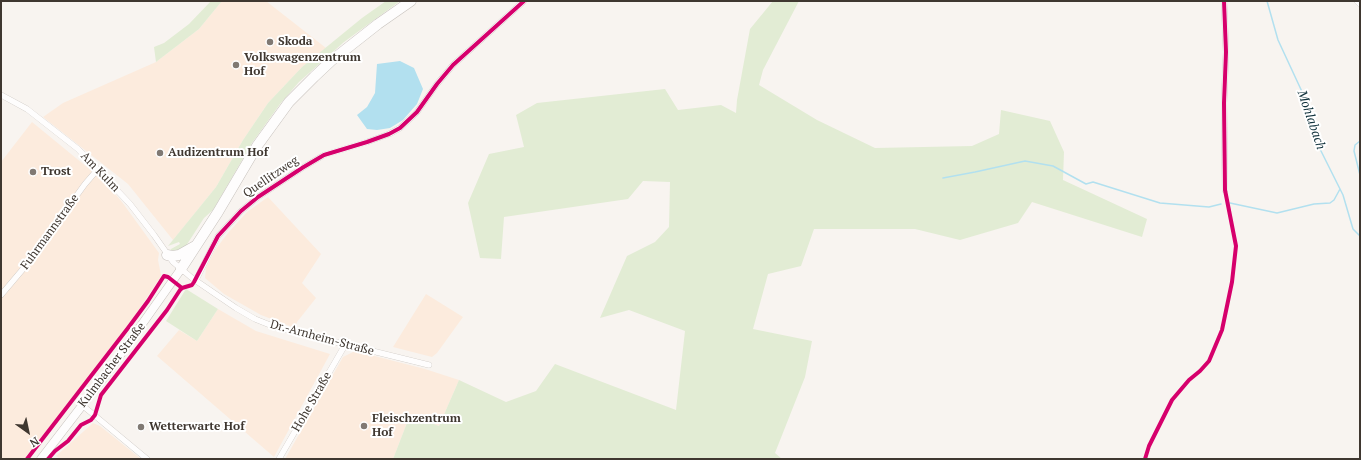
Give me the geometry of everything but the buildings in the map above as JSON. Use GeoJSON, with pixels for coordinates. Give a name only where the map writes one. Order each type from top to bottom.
{"type":"FeatureCollection","features":[{"type":"Feature","properties":{"kind":"highway"},"geometry":{"type":"LineString","coordinates":[[181,269],[198,244],[257,146],[289,102],[331,61],[378,24],[411,1]]}},
{"type":"Feature","properties":{"kind":"highway"},"geometry":{"type":"LineString","coordinates":[[167,255],[179,255],[198,244]]}},
{"type":"Feature","properties":{"kind":"main road","name":"Kulmbacher Straße"},"geometry":{"type":"LineString","coordinates":[[41,459],[136,335],[181,269]]}},
{"type":"Feature","properties":{"kind":"street","name":"Quellitzweg"},"geometry":{"type":"LineString","coordinates":[[196,280],[218,236],[241,211],[258,197],[324,155],[367,142],[389,134],[400,128],[417,112],[453,65],[524,1]]}},
{"type":"Feature","properties":{"kind":"street"},"geometry":{"type":"LineString","coordinates":[[1224,1],[1226,52],[1224,103],[1225,190]]}},
{"type":"Feature","properties":{"kind":"street"},"geometry":{"type":"LineString","coordinates":[[1357,1],[1360,4]]}},
{"type":"Feature","properties":{"kind":"street","name":"Am Kulm"},"geometry":{"type":"LineString","coordinates":[[1,95],[27,110],[78,149],[130,204],[154,234],[167,255],[181,269]]}},
{"type":"Feature","properties":{"kind":"street","name":"Fuhrmannstraße"},"geometry":{"type":"LineString","coordinates":[[1,295],[23,269],[82,188],[98,169]]}},
{"type":"Feature","properties":{"kind":"street","name":"Dr.-Arnheim-Straße"},"geometry":{"type":"LineString","coordinates":[[181,269],[236,308],[275,327],[429,365]]}},
{"type":"Feature","properties":{"kind":"street","name":"Hohe Straße"},"geometry":{"type":"LineString","coordinates":[[279,459],[345,345]]}},
{"type":"Feature","properties":{"kind":"street"},"geometry":{"type":"LineString","coordinates":[[82,405],[147,459]]}},
{"type":"Feature","properties":{"kind":"shaded area"},"geometry":{"type":"Polygon","coordinates":[[[222,1],[266,1],[326,48],[302,67],[268,103],[243,140],[216,187],[173,240],[128,184],[43,117],[63,103],[156,62],[199,29],[222,1]]]}},
{"type":"Feature","properties":{"kind":"shaded area"},"geometry":{"type":"Polygon","coordinates":[[[32,122],[104,181],[122,202],[159,253],[158,260],[161,275],[136,314],[24,459],[1,459],[1,162],[32,122]]]}},
{"type":"Feature","properties":{"kind":"shaded area"},"geometry":{"type":"Polygon","coordinates":[[[268,197],[321,254],[302,283],[316,298],[297,322],[295,328],[261,315],[224,294],[205,278],[206,268],[215,250],[228,233],[247,212],[268,197]]]}},
{"type":"Feature","properties":{"kind":"shaded area"},"geometry":{"type":"Polygon","coordinates":[[[426,294],[463,317],[437,353],[432,357],[393,347],[426,294]]]}},
{"type":"Feature","properties":{"kind":"shaded area"},"geometry":{"type":"Polygon","coordinates":[[[218,309],[256,331],[330,354],[274,457],[157,356],[179,330],[197,341],[218,309]]]}},
{"type":"Feature","properties":{"kind":"shaded area"},"geometry":{"type":"Polygon","coordinates":[[[355,351],[425,369],[459,380],[439,426],[410,415],[393,459],[285,459],[343,357],[355,351]]]}},
{"type":"Feature","properties":{"kind":"shaded area"},"geometry":{"type":"Polygon","coordinates":[[[93,423],[100,426],[141,459],[60,459],[56,456],[93,423]]]}},
{"type":"Feature","properties":{"kind":"green space"},"geometry":{"type":"Polygon","coordinates":[[[211,1],[222,1],[199,29],[156,62],[154,47],[164,43],[189,24],[211,1]]]}},
{"type":"Feature","properties":{"kind":"green space"},"geometry":{"type":"Polygon","coordinates":[[[386,1],[400,1],[344,42],[299,82],[280,104],[252,143],[213,210],[204,218],[184,249],[181,251],[170,251],[180,244],[179,242],[168,246],[216,187],[243,140],[268,103],[302,67],[362,18],[386,1]]]}},
{"type":"Feature","properties":{"kind":"green space"},"geometry":{"type":"Polygon","coordinates":[[[773,1],[799,1],[763,70],[759,85],[817,120],[875,148],[972,146],[999,134],[1001,110],[1050,121],[1064,152],[1063,180],[1147,219],[1142,237],[1032,202],[1018,223],[960,240],[915,229],[814,229],[801,266],[768,274],[753,329],[812,341],[805,377],[775,453],[782,459],[393,459],[410,415],[439,426],[459,380],[506,402],[536,391],[555,364],[676,410],[685,331],[629,310],[600,318],[627,256],[655,242],[669,227],[670,182],[643,181],[628,199],[504,217],[501,259],[480,258],[468,203],[489,154],[524,147],[516,115],[537,103],[665,89],[678,110],[721,105],[736,113],[750,29],[773,1]]]}},
{"type":"Feature","properties":{"kind":"green space"},"geometry":{"type":"Polygon","coordinates":[[[186,289],[218,309],[197,341],[166,321],[186,289]]]}},
{"type":"Feature","properties":{"kind":"water"},"geometry":{"type":"Polygon","coordinates":[[[400,61],[414,68],[423,89],[417,104],[403,120],[390,128],[377,130],[367,129],[357,115],[367,107],[375,93],[377,64],[400,61]]]}},
{"type":"Feature","properties":{"kind":"waterway","name":"Mohlabach"},"geometry":{"type":"LineString","coordinates":[[1267,1],[1278,40],[1304,96],[1313,135],[1343,195],[1353,229],[1360,236]]}},
{"type":"Feature","properties":{"kind":"waterway"},"geometry":{"type":"LineString","coordinates":[[1360,141],[1355,145],[1354,151],[1360,175]]}},
{"type":"Feature","properties":{"kind":"waterway"},"geometry":{"type":"LineString","coordinates":[[943,178],[1025,161],[1053,166],[1086,184],[1093,182],[1160,203],[1209,207],[1221,204]]}},
{"type":"Feature","properties":{"kind":"waterway"},"geometry":{"type":"LineString","coordinates":[[1230,203],[1277,213],[1314,204],[1330,203],[1334,200],[1340,189]]}},
{"type":"Feature","properties":{"kind":"cycle path"},"geometry":{"type":"LineString","coordinates":[[48,459],[55,451],[68,441],[81,425],[91,420],[95,415],[101,395],[167,310],[180,290],[192,285],[218,236],[241,211],[258,197],[324,155],[367,142],[389,134],[400,128],[417,112],[453,65],[524,1]]}},
{"type":"Feature","properties":{"kind":"cycle path"},"geometry":{"type":"LineString","coordinates":[[1145,459],[1149,446],[1172,400],[1189,380],[1209,361],[1222,330],[1232,282],[1236,246],[1225,190],[1224,103],[1226,52],[1224,1]]}},
{"type":"Feature","properties":{"kind":"cycle path"},"geometry":{"type":"LineString","coordinates":[[27,459],[128,328],[164,276],[168,277],[182,288]]}},
{"type":"Feature","properties":{"kind":"place","name":"Skoda"},"geometry":{"type":"Point","coordinates":[270,42]}},
{"type":"Feature","properties":{"kind":"place","name":"Volkswagenzentrum Hof"},"geometry":{"type":"Point","coordinates":[236,65]}},
{"type":"Feature","properties":{"kind":"place","name":"Audizentrum Hof"},"geometry":{"type":"Point","coordinates":[160,153]}},
{"type":"Feature","properties":{"kind":"place","name":"Trost"},"geometry":{"type":"Point","coordinates":[33,172]}},
{"type":"Feature","properties":{"kind":"place","name":"Fleischzentrum Hof"},"geometry":{"type":"Point","coordinates":[364,426]}},
{"type":"Feature","properties":{"kind":"place","name":"Wetterwarte Hof"},"geometry":{"type":"Point","coordinates":[141,427]}}]}
